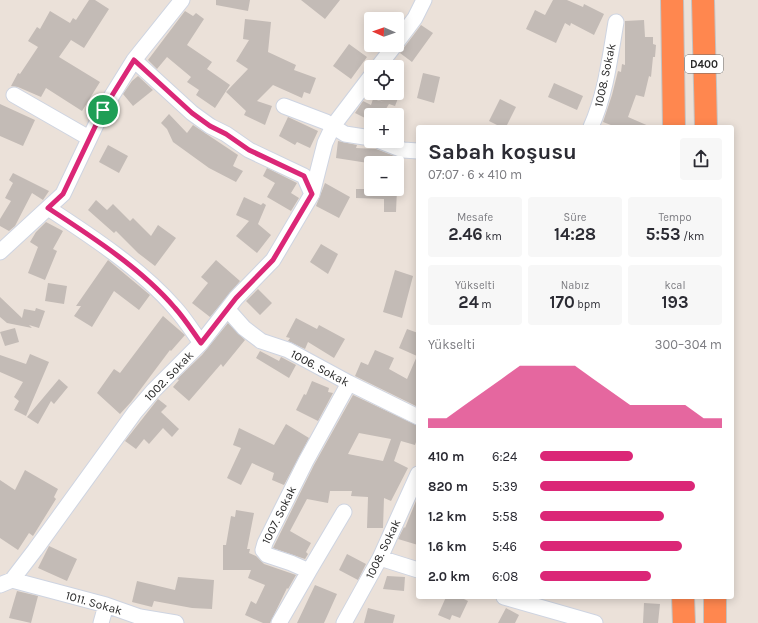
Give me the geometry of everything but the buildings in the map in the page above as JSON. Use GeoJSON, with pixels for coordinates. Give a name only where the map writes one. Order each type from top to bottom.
{"type":"FeatureCollection","features":[{"type":"Feature","properties":{"kind":"highway","name":"D400"},"geometry":{"type":"LineString","coordinates":[[672,0],[674,125]]}},
{"type":"Feature","properties":{"kind":"highway","name":"D400"},"geometry":{"type":"LineString","coordinates":[[703,0],[706,125]]}},
{"type":"Feature","properties":{"kind":"highway"},"geometry":{"type":"LineString","coordinates":[[683,599],[684,623]]}},
{"type":"Feature","properties":{"kind":"highway"},"geometry":{"type":"LineString","coordinates":[[715,599],[715,623]]}},
{"type":"Feature","properties":{"kind":"street"},"geometry":{"type":"LineString","coordinates":[[0,252],[63,194],[103,110],[134,60],[182,0]]}},
{"type":"Feature","properties":{"kind":"street"},"geometry":{"type":"LineString","coordinates":[[404,33],[415,18],[424,0]]}},
{"type":"Feature","properties":{"kind":"street","name":"1008. Sokak"},"geometry":{"type":"LineString","coordinates":[[592,125],[600,104],[606,82],[616,22]]}},
{"type":"Feature","properties":{"kind":"street"},"geometry":{"type":"LineString","coordinates":[[383,60],[390,52]]}},
{"type":"Feature","properties":{"kind":"street"},"geometry":{"type":"LineString","coordinates":[[134,60],[192,113],[204,122],[249,150],[304,176],[312,194]]}},
{"type":"Feature","properties":{"kind":"street","name":"1002. Sokak"},"geometry":{"type":"LineString","coordinates":[[6,582],[135,412],[154,390],[201,343],[236,298],[273,260],[312,194],[325,143],[334,126],[364,85]]}},
{"type":"Feature","properties":{"kind":"street"},"geometry":{"type":"LineString","coordinates":[[14,95],[89,138]]}},
{"type":"Feature","properties":{"kind":"street"},"geometry":{"type":"LineString","coordinates":[[284,106],[334,126],[345,134],[364,137]]}},
{"type":"Feature","properties":{"kind":"street"},"geometry":{"type":"LineString","coordinates":[[398,148],[416,152]]}},
{"type":"Feature","properties":{"kind":"street"},"geometry":{"type":"LineString","coordinates":[[48,208],[100,242],[141,276],[175,308],[201,343]]}},
{"type":"Feature","properties":{"kind":"street","name":"1006. Sokak"},"geometry":{"type":"LineString","coordinates":[[228,310],[244,328],[261,341],[288,350],[349,383],[416,416]]}},
{"type":"Feature","properties":{"kind":"street","name":"1007. Sokak"},"geometry":{"type":"LineString","coordinates":[[309,572],[291,563],[267,555],[263,550],[266,539],[306,461],[349,383]]}},
{"type":"Feature","properties":{"kind":"street","name":"1008. Sokak"},"geometry":{"type":"LineString","coordinates":[[344,623],[380,558],[416,478]]}},
{"type":"Feature","properties":{"kind":"street"},"geometry":{"type":"LineString","coordinates":[[278,623],[344,512]]}},
{"type":"Feature","properties":{"kind":"street"},"geometry":{"type":"LineString","coordinates":[[380,558],[416,569]]}},
{"type":"Feature","properties":{"kind":"street","name":"1011. Sokak"},"geometry":{"type":"LineString","coordinates":[[6,582],[106,605],[140,617],[176,623]]}},
{"type":"Feature","properties":{"kind":"street"},"geometry":{"type":"LineString","coordinates":[[511,599],[595,623]]}},
{"type":"Feature","properties":{"kind":"street"},"geometry":{"type":"LineString","coordinates":[[101,623],[106,605]]}},
{"type":"Feature","properties":{"kind":"route"},"geometry":{"type":"LineString","coordinates":[[134,60],[192,113],[210,126],[226,134],[249,150],[304,176],[312,194],[291,232],[273,260],[236,298],[201,343],[175,308],[141,276],[100,242],[48,208],[63,194],[103,110],[134,60]]}}]}
